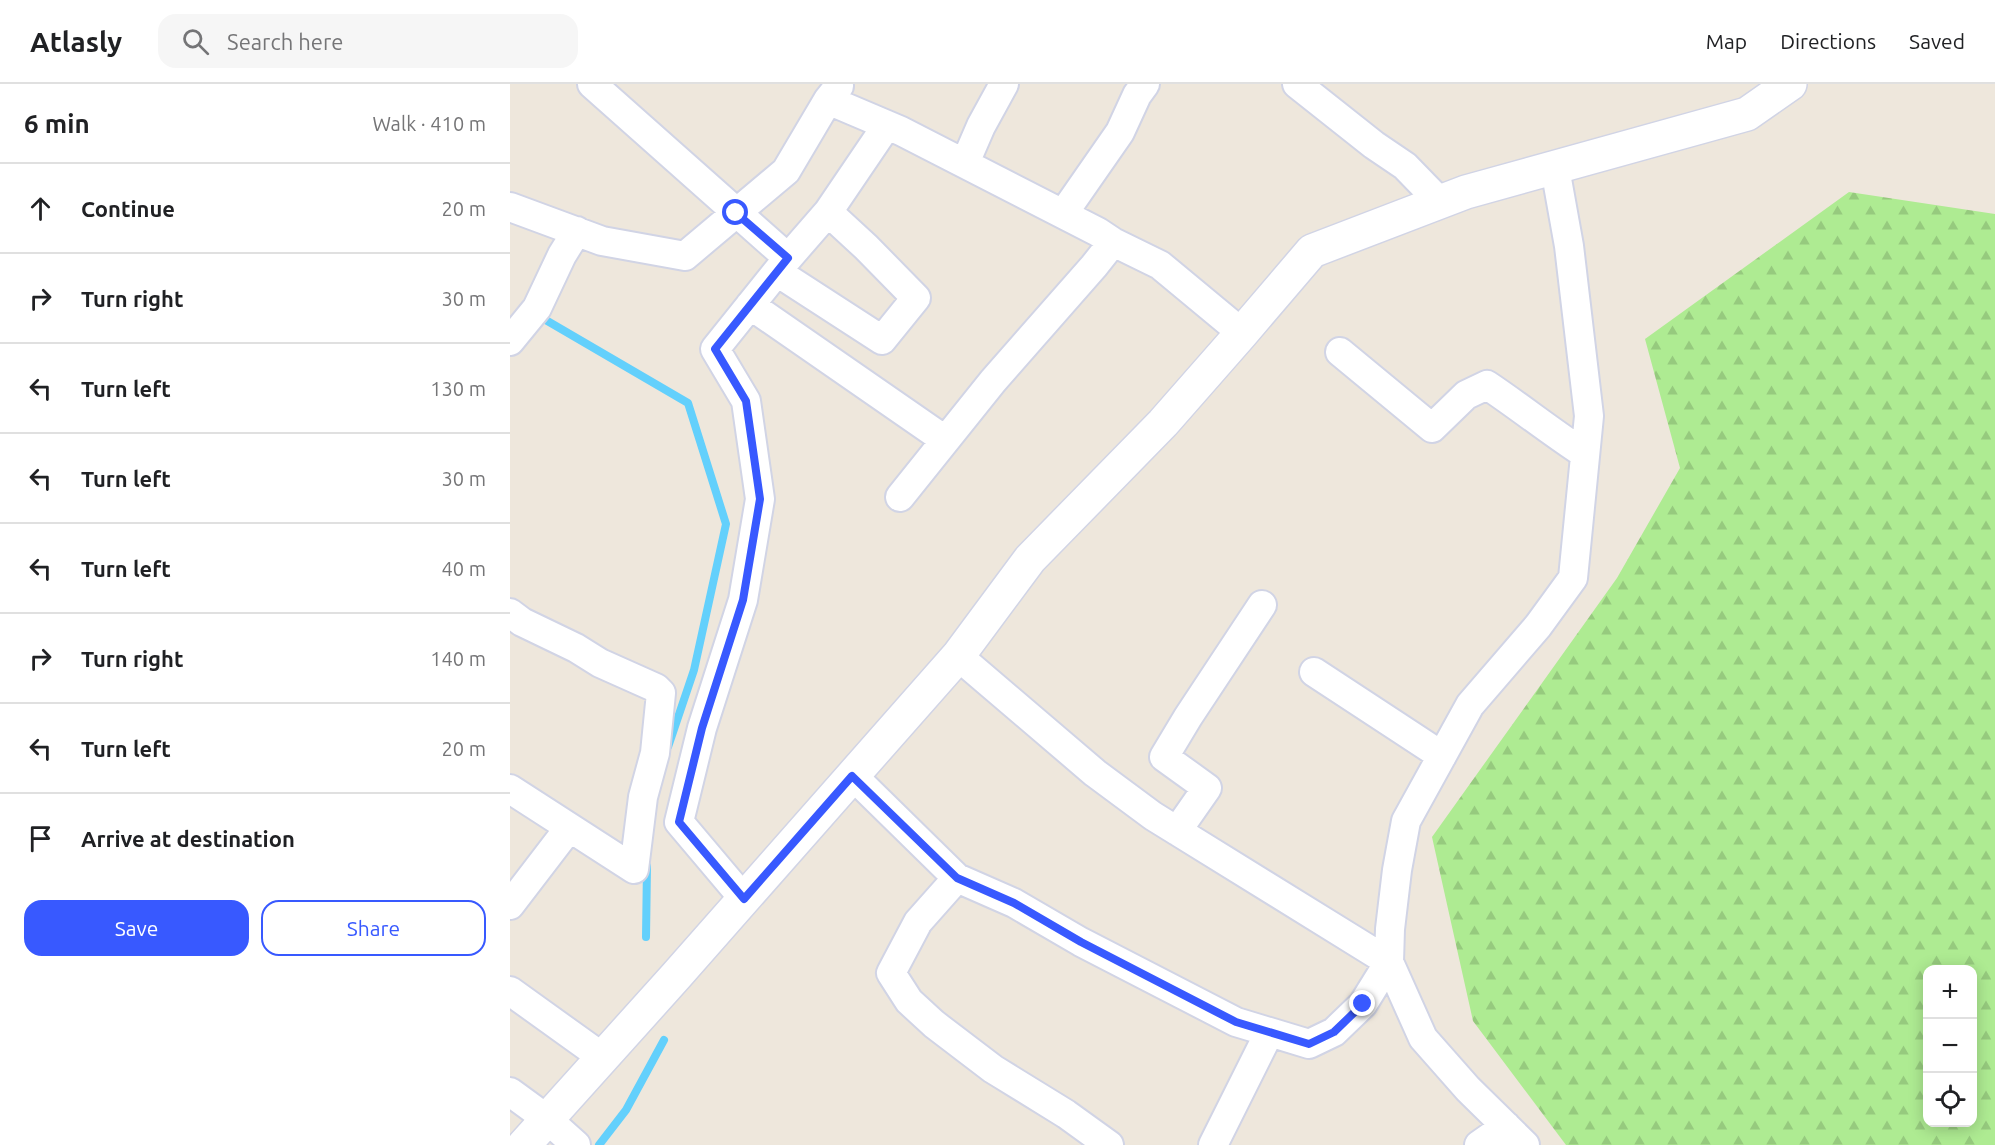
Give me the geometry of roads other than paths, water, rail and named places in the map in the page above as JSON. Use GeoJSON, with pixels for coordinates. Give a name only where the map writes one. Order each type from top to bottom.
{"type":"FeatureCollection","features":[{"type":"Feature","properties":{"kind":"street"},"geometry":{"type":"LineString","coordinates":[[592,84],[736,213],[782,265],[882,340],[916,298],[828,212]]}},
{"type":"Feature","properties":{"kind":"street"},"geometry":{"type":"LineString","coordinates":[[965,163],[981,126],[1004,84]]}},
{"type":"Feature","properties":{"kind":"street"},"geometry":{"type":"LineString","coordinates":[[1063,214],[1120,132],[1137,95],[1145,84]]}},
{"type":"Feature","properties":{"kind":"street"},"geometry":{"type":"LineString","coordinates":[[1296,84],[1374,145],[1405,166],[1440,201]]}},
{"type":"Feature","properties":{"kind":"street"},"geometry":{"type":"LineString","coordinates":[[524,1145],[958,656],[1030,559],[1162,423],[1312,251],[1466,192],[1747,114],[1772,88]]}},
{"type":"Feature","properties":{"kind":"street"},"geometry":{"type":"LineString","coordinates":[[510,207],[602,241],[685,256],[786,171],[834,92],[887,125],[1160,265],[1242,333]]}},
{"type":"Feature","properties":{"kind":"street"},"geometry":{"type":"LineString","coordinates":[[744,899],[679,822],[702,728],[743,600],[760,499],[746,401],[715,349],[828,212],[887,125]]}},
{"type":"Feature","properties":{"kind":"street"},"geometry":{"type":"LineString","coordinates":[[1515,1136],[1468,1089],[1423,1038],[1389,962],[1390,929],[1406,821],[1470,705],[1538,626],[1573,578],[1588,416],[1569,246],[1555,168]]}},
{"type":"Feature","properties":{"kind":"street"},"geometry":{"type":"LineString","coordinates":[[510,341],[537,308],[562,255],[577,231]]}},
{"type":"Feature","properties":{"kind":"street"},"geometry":{"type":"LineString","coordinates":[[900,497],[1019,350],[1113,242]]}},
{"type":"Feature","properties":{"kind":"street"},"geometry":{"type":"LineString","coordinates":[[750,305],[945,440]]}},
{"type":"Feature","properties":{"kind":"street"},"geometry":{"type":"LineString","coordinates":[[1340,352],[1432,428],[1466,395],[1487,385],[1585,454]]}},
{"type":"Feature","properties":{"kind":"street"},"geometry":{"type":"LineString","coordinates":[[1177,831],[1207,789],[1164,757],[1262,604]]}},
{"type":"Feature","properties":{"kind":"street"},"geometry":{"type":"LineString","coordinates":[[510,613],[522,622],[576,648],[600,663],[656,688],[661,693],[655,753],[643,796],[634,869],[510,789]]}},
{"type":"Feature","properties":{"kind":"street"},"geometry":{"type":"LineString","coordinates":[[958,656],[1095,772],[1153,816],[1389,962]]}},
{"type":"Feature","properties":{"kind":"street"},"geometry":{"type":"LineString","coordinates":[[1314,672],[1442,756]]}},
{"type":"Feature","properties":{"kind":"street"},"geometry":{"type":"LineString","coordinates":[[852,776],[957,878],[1014,903],[1081,942],[1236,1022],[1309,1044],[1334,1032],[1363,1004],[1389,962]]}},
{"type":"Feature","properties":{"kind":"street"},"geometry":{"type":"LineString","coordinates":[[510,905],[568,828]]}},
{"type":"Feature","properties":{"kind":"street"},"geometry":{"type":"LineString","coordinates":[[957,878],[918,922],[891,973],[909,1001],[934,1024],[993,1069],[1066,1114],[1109,1145]]}},
{"type":"Feature","properties":{"kind":"street"},"geometry":{"type":"LineString","coordinates":[[510,991],[602,1058]]}},
{"type":"Feature","properties":{"kind":"street"},"geometry":{"type":"LineString","coordinates":[[1213,1145],[1269,1033]]}},
{"type":"Feature","properties":{"kind":"street"},"geometry":{"type":"LineString","coordinates":[[510,1092],[547,1119],[576,1145]]}},
{"type":"Feature","properties":{"kind":"street"},"geometry":{"type":"LineString","coordinates":[[1479,1145],[1515,1136]]}},
{"type":"Feature","properties":{"kind":"waterway"},"geometry":{"type":"LineString","coordinates":[[544,319],[688,403],[726,524],[694,670],[668,747]]}},
{"type":"Feature","properties":{"kind":"waterway"},"geometry":{"type":"LineString","coordinates":[[646,937],[647,866]]}},
{"type":"Feature","properties":{"kind":"waterway"},"geometry":{"type":"LineString","coordinates":[[599,1145],[626,1110],[664,1040]]}}]}
